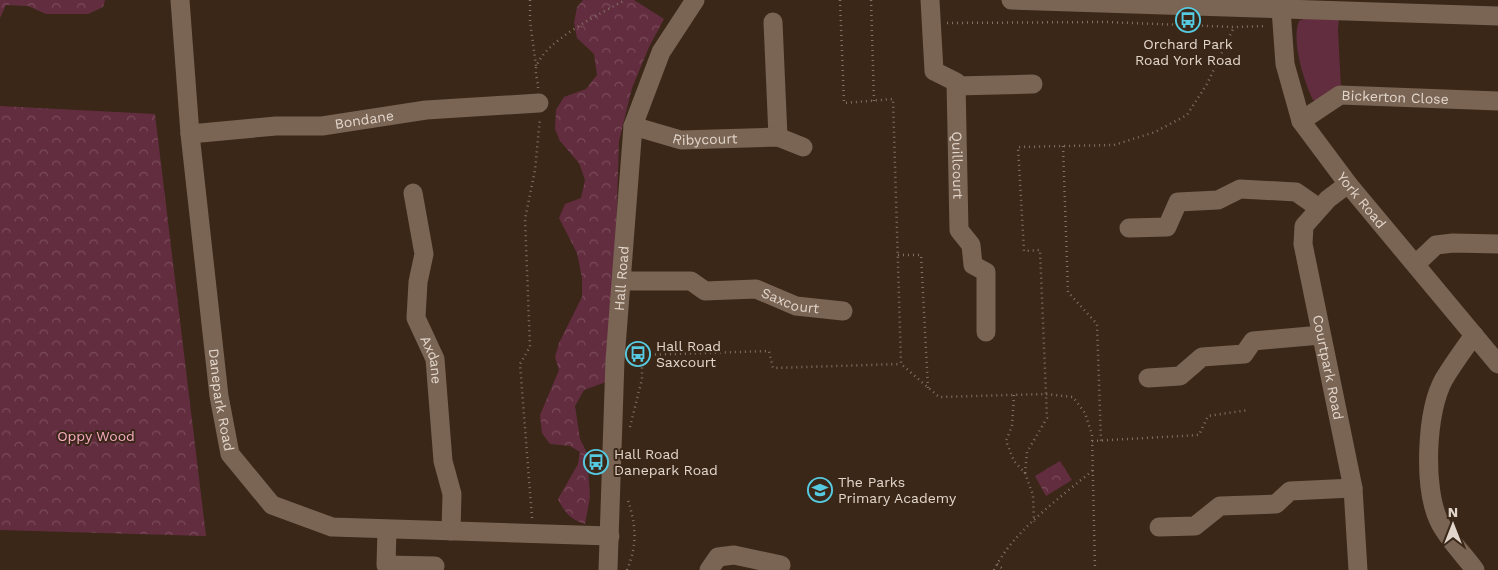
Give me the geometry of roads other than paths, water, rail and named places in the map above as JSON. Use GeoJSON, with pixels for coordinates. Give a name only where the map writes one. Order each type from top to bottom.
{"type":"FeatureCollection","features":[{"type":"Feature","properties":{"kind":"street","name":"Danepark Road"},"geometry":{"type":"LineString","coordinates":[[180,0],[190,134],[219,396],[230,454],[272,505],[332,527],[610,536]]}},
{"type":"Feature","properties":{"kind":"street","name":"Hall Road"},"geometry":{"type":"LineString","coordinates":[[608,570],[615,360],[633,126],[661,52],[695,0]]}},
{"type":"Feature","properties":{"kind":"street"},"geometry":{"type":"LineString","coordinates":[[930,0],[934,71],[956,82],[956,86],[1033,84]]}},
{"type":"Feature","properties":{"kind":"street"},"geometry":{"type":"LineString","coordinates":[[1012,0],[1110,1],[1281,17],[1354,6],[1498,16]]}},
{"type":"Feature","properties":{"kind":"street","name":"York Road"},"geometry":{"type":"LineString","coordinates":[[1281,17],[1284,64],[1301,121],[1348,184],[1498,364]]}},
{"type":"Feature","properties":{"kind":"street"},"geometry":{"type":"LineString","coordinates":[[773,22],[778,137]]}},
{"type":"Feature","properties":{"kind":"street","name":"Quillcourt"},"geometry":{"type":"LineString","coordinates":[[956,86],[959,230],[972,245],[973,265],[986,272],[986,332]]}},
{"type":"Feature","properties":{"kind":"street","name":"Bickerton Close"},"geometry":{"type":"LineString","coordinates":[[1301,121],[1340,96],[1498,101]]}},
{"type":"Feature","properties":{"kind":"street","name":"Bondane"},"geometry":{"type":"LineString","coordinates":[[190,134],[276,126],[322,126],[426,110],[539,103]]}},
{"type":"Feature","properties":{"kind":"street","name":"Ribycourt"},"geometry":{"type":"LineString","coordinates":[[633,126],[682,140],[778,137],[803,147]]}},
{"type":"Feature","properties":{"kind":"street","name":"Courtpark Road"},"geometry":{"type":"LineString","coordinates":[[1348,184],[1319,208],[1304,226],[1303,244],[1353,488],[1358,570]]}},
{"type":"Feature","properties":{"kind":"street"},"geometry":{"type":"LineString","coordinates":[[1129,228],[1168,227],[1178,202],[1218,200],[1240,189],[1296,192],[1319,208]]}},
{"type":"Feature","properties":{"kind":"street","name":"Axdane"},"geometry":{"type":"LineString","coordinates":[[413,192],[424,254],[418,282],[416,318],[435,359],[443,461],[452,494],[451,531]]}},
{"type":"Feature","properties":{"kind":"street"},"geometry":{"type":"LineString","coordinates":[[1416,264],[1436,245],[1453,243],[1498,244]]}},
{"type":"Feature","properties":{"kind":"street","name":"Saxcourt"},"geometry":{"type":"LineString","coordinates":[[622,281],[691,281],[705,291],[756,289],[796,306],[843,311]]}},
{"type":"Feature","properties":{"kind":"street"},"geometry":{"type":"LineString","coordinates":[[1148,378],[1180,376],[1202,358],[1244,354],[1253,341],[1321,335]]}},
{"type":"Feature","properties":{"kind":"street"},"geometry":{"type":"LineString","coordinates":[[1474,335],[1443,380],[1434,408],[1429,458],[1430,484],[1439,521],[1476,570]]}},
{"type":"Feature","properties":{"kind":"street"},"geometry":{"type":"LineString","coordinates":[[1159,527],[1195,526],[1220,506],[1276,504],[1290,491],[1353,488]]}},
{"type":"Feature","properties":{"kind":"street"},"geometry":{"type":"LineString","coordinates":[[387,530],[386,565],[435,566]]}},
{"type":"Feature","properties":{"kind":"street"},"geometry":{"type":"LineString","coordinates":[[709,570],[718,557],[734,555],[781,565]]}},
{"type":"Feature","properties":{"kind":"place","name":"Orchard Park Road York Road"},"geometry":{"type":"Point","coordinates":[1188,20]}},
{"type":"Feature","properties":{"kind":"place","name":"Hall Road Saxcourt"},"geometry":{"type":"Point","coordinates":[638,354]}},
{"type":"Feature","properties":{"kind":"place","name":"Hall Road Danepark Road"},"geometry":{"type":"Point","coordinates":[596,462]}},
{"type":"Feature","properties":{"kind":"place","name":"The Parks Primary Academy"},"geometry":{"type":"Point","coordinates":[820,490]}},
{"type":"Feature","properties":{"kind":"park label","name":"Oppy Wood"},"geometry":{"type":"Point","coordinates":[96,436]}}]}
